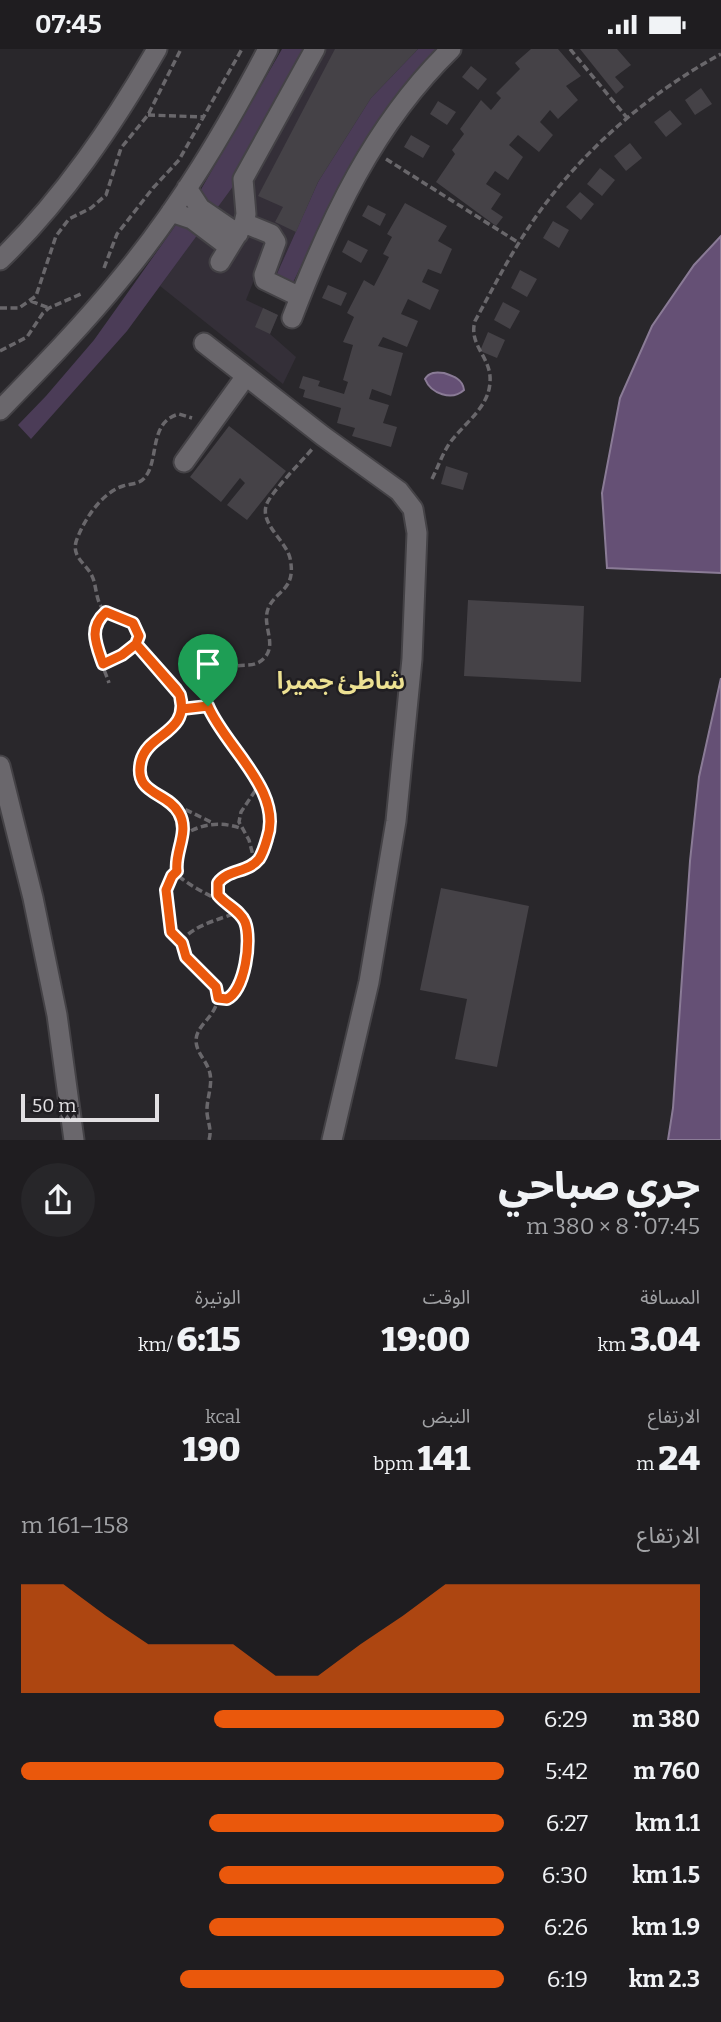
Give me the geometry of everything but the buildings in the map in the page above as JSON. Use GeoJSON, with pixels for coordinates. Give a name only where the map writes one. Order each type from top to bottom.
{"type":"FeatureCollection","features":[{"type":"Feature","properties":{"kind":"street"},"geometry":{"type":"LineString","coordinates":[[0,260],[69,184],[124,107],[157,49]]}},
{"type":"Feature","properties":{"kind":"street"},"geometry":{"type":"LineString","coordinates":[[0,410],[77,330],[123,276],[171,212],[242,99],[268,49]]}},
{"type":"Feature","properties":{"kind":"street"},"geometry":{"type":"LineString","coordinates":[[233,242],[246,214],[243,179],[315,49]]}},
{"type":"Feature","properties":{"kind":"street"},"geometry":{"type":"LineString","coordinates":[[292,318],[323,238],[370,149],[419,83],[451,49]]}},
{"type":"Feature","properties":{"kind":"street"},"geometry":{"type":"LineString","coordinates":[[187,188],[200,208],[233,242]]}},
{"type":"Feature","properties":{"kind":"street"},"geometry":{"type":"LineString","coordinates":[[171,212],[192,219],[233,242],[271,234],[276,242],[264,275],[265,280],[300,297]]}},
{"type":"Feature","properties":{"kind":"street"},"geometry":{"type":"LineString","coordinates":[[204,344],[407,499],[416,521],[412,659],[396,821],[369,982],[332,1140]]}},
{"type":"Feature","properties":{"kind":"street"},"geometry":{"type":"LineString","coordinates":[[184,462],[246,376]]}},
{"type":"Feature","properties":{"kind":"street"},"geometry":{"type":"LineString","coordinates":[[0,766],[33,898],[57,1015],[74,1140]]}},
{"type":"Feature","properties":{"kind":"path"},"geometry":{"type":"LineString","coordinates":[[0,308],[19,308],[31,301],[39,289],[41,275],[55,236],[69,219],[92,208],[106,195],[121,148],[148,114],[181,49]]}},
{"type":"Feature","properties":{"kind":"path"},"geometry":{"type":"LineString","coordinates":[[103,271],[117,234],[179,160],[242,49]]}},
{"type":"Feature","properties":{"kind":"path"},"geometry":{"type":"LineString","coordinates":[[570,49],[628,119]]}},
{"type":"Feature","properties":{"kind":"path"},"geometry":{"type":"LineString","coordinates":[[432,479],[450,443],[483,404],[489,392],[491,378],[488,365],[473,340],[472,330],[519,243],[566,178],[585,157],[680,79],[721,54]]}},
{"type":"Feature","properties":{"kind":"path"},"geometry":{"type":"LineString","coordinates":[[148,114],[204,117]]}},
{"type":"Feature","properties":{"kind":"path"},"geometry":{"type":"LineString","coordinates":[[370,149],[519,243]]}},
{"type":"Feature","properties":{"kind":"path"},"geometry":{"type":"LineString","coordinates":[[0,351],[27,337],[49,308],[86,291]]}},
{"type":"Feature","properties":{"kind":"path"},"geometry":{"type":"LineString","coordinates":[[31,301],[49,308]]}},
{"type":"Feature","properties":{"kind":"path"},"geometry":{"type":"LineString","coordinates":[[103,664],[122,655],[136,644],[139,636],[133,623],[106,612],[101,606],[94,580],[77,556],[76,542],[94,509],[104,498],[116,489],[136,484],[146,476],[153,460],[155,439],[171,417],[188,415],[206,431]]}},
{"type":"Feature","properties":{"kind":"path"},"geometry":{"type":"LineString","coordinates":[[224,902],[217,889],[222,878],[255,863],[262,854],[270,824],[268,804],[259,785],[208,706],[212,692],[228,671],[237,666],[259,662],[268,652],[270,646],[266,614],[288,584],[291,564],[289,554],[266,518],[265,507],[323,436]]}},
{"type":"Feature","properties":{"kind":"path"},"geometry":{"type":"LineString","coordinates":[[106,612],[94,629],[95,643],[109,683]]}},
{"type":"Feature","properties":{"kind":"path"},"geometry":{"type":"LineString","coordinates":[[136,644],[176,689],[180,695],[182,709],[176,724],[143,755],[140,769],[144,785],[150,791],[215,824],[241,828]]}},
{"type":"Feature","properties":{"kind":"path"},"geometry":{"type":"LineString","coordinates":[[182,709],[208,706]]}},
{"type":"Feature","properties":{"kind":"path"},"geometry":{"type":"LineString","coordinates":[[255,863],[249,841],[239,822],[242,812],[259,785]]}},
{"type":"Feature","properties":{"kind":"path"},"geometry":{"type":"LineString","coordinates":[[172,803],[181,815],[182,836],[176,863],[177,871],[187,883],[239,912],[245,922],[245,966],[232,997],[218,998]]}},
{"type":"Feature","properties":{"kind":"path"},"geometry":{"type":"LineString","coordinates":[[182,836],[197,827],[215,824]]}},
{"type":"Feature","properties":{"kind":"path"},"geometry":{"type":"LineString","coordinates":[[177,871],[168,882],[166,899],[171,932],[182,943]]}},
{"type":"Feature","properties":{"kind":"path"},"geometry":{"type":"LineString","coordinates":[[209,1140],[211,1129],[208,1104],[211,1079],[198,1051],[197,1036],[214,1014],[218,998],[211,981],[183,953],[182,943],[187,934],[195,929],[239,912]]}},
{"type":"Feature","properties":{"kind":"shaded area"},"geometry":{"type":"Polygon","coordinates":[[[282,49],[308,49],[234,185],[127,331],[31,439],[18,425],[94,340],[200,191],[282,49]]]}},
{"type":"Feature","properties":{"kind":"shaded area"},"geometry":{"type":"Polygon","coordinates":[[[308,49],[418,49],[318,182],[275,278],[258,270],[246,300],[278,315],[270,334],[296,357],[283,384],[160,286],[215,210],[308,49]]]}},
{"type":"Feature","properties":{"kind":"shaded area"},"geometry":{"type":"Polygon","coordinates":[[[418,49],[441,49],[365,148],[331,203],[290,289],[275,278],[318,182],[371,98],[418,49]]]}},
{"type":"Feature","properties":{"kind":"shaded area"},"geometry":{"type":"Polygon","coordinates":[[[721,236],[721,573],[607,568],[602,493],[620,398],[652,326],[694,265],[721,236]]]}},
{"type":"Feature","properties":{"kind":"shaded area"},"geometry":{"type":"Polygon","coordinates":[[[433,373],[444,373],[460,381],[464,390],[448,395],[432,389],[425,379],[433,373]]]}},
{"type":"Feature","properties":{"kind":"shaded area"},"geometry":{"type":"Polygon","coordinates":[[[721,678],[721,1140],[668,1140],[673,1108],[690,861],[699,777],[721,678]]]}},
{"type":"Feature","properties":{"kind":"district","name":"شاطئ جميرا"},"geometry":{"type":"Point","coordinates":[341,681]}},
{"type":"Feature","properties":{"kind":"route"},"geometry":{"type":"LineString","coordinates":[[208,706],[182,709],[180,695],[176,689],[136,644],[139,636],[133,623],[106,612],[100,617],[94,629],[94,637],[103,664],[122,655],[136,644],[180,695],[180,716],[176,724],[143,755],[141,777],[150,791],[172,803],[183,822],[177,871],[168,882],[166,890],[169,927],[173,937],[182,943],[186,957],[216,987],[218,998],[227,999],[234,994],[245,966],[247,934],[245,922],[239,912],[218,895],[218,883],[227,874],[250,867],[259,859],[269,833],[270,815],[259,785],[208,706]]}}]}
